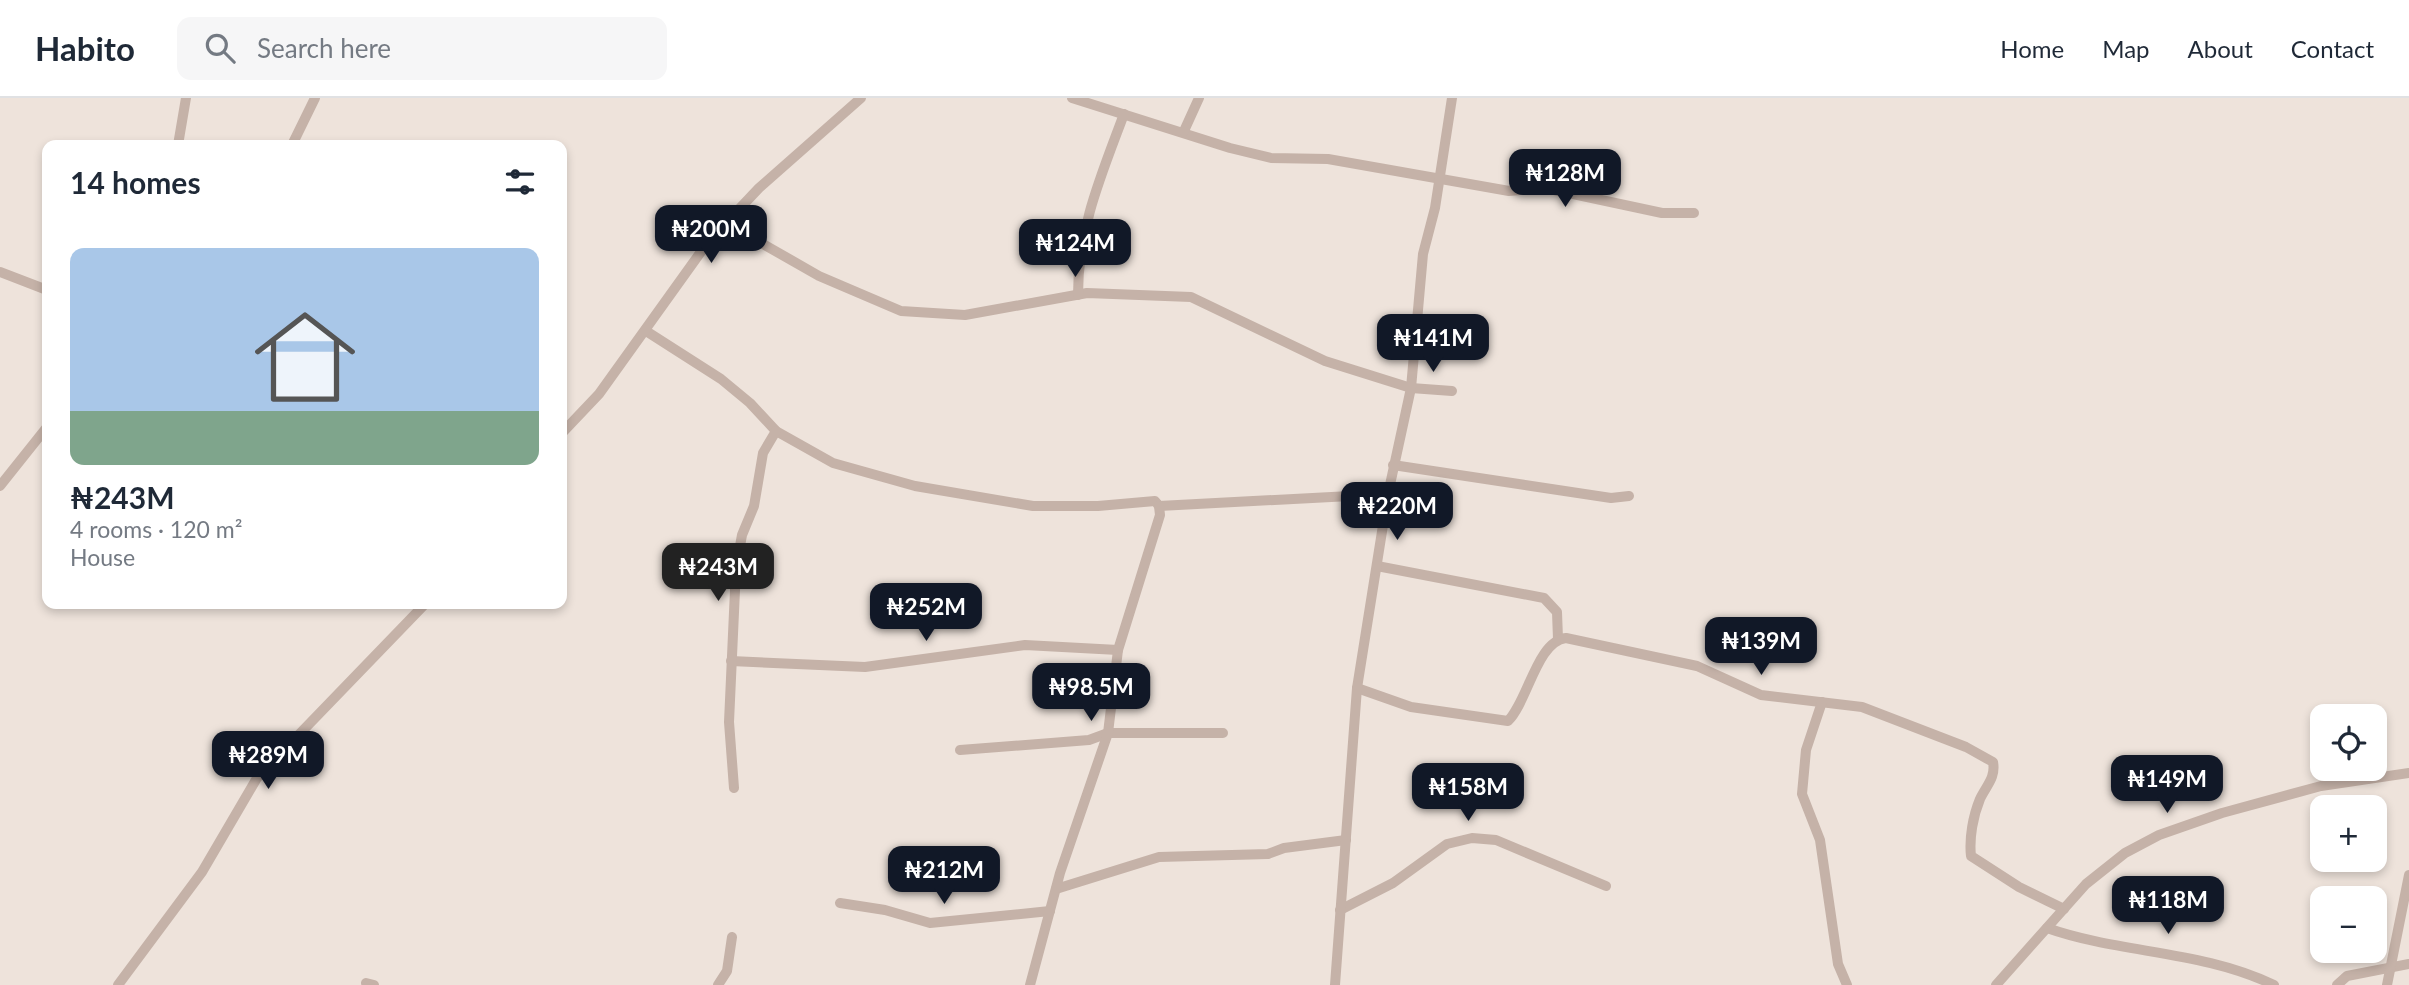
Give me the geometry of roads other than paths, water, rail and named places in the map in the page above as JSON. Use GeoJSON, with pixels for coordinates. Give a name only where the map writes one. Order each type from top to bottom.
{"type":"FeatureCollection","features":[{"type":"Feature","properties":{"kind":"street"},"geometry":{"type":"LineString","coordinates":[[179,140],[186,98]]}},
{"type":"Feature","properties":{"kind":"street"},"geometry":{"type":"LineString","coordinates":[[294,140],[315,98]]}},
{"type":"Feature","properties":{"kind":"street"},"geometry":{"type":"LineString","coordinates":[[567,428],[599,394],[708,242],[861,98]]}},
{"type":"Feature","properties":{"kind":"street"},"geometry":{"type":"LineString","coordinates":[[1072,98],[1184,131],[1230,149],[1272,158],[1328,159],[1509,191],[1545,188],[1662,214],[1694,213]]}},
{"type":"Feature","properties":{"kind":"street"},"geometry":{"type":"LineString","coordinates":[[1184,131],[1199,98]]}},
{"type":"Feature","properties":{"kind":"street"},"geometry":{"type":"LineString","coordinates":[[1335,985],[1357,688],[1393,465],[1411,388],[1423,254],[1452,98]]}},
{"type":"Feature","properties":{"kind":"street"},"geometry":{"type":"LineString","coordinates":[[1078,295],[1078,265],[1087,212],[1124,114]]}},
{"type":"Feature","properties":{"kind":"street"},"geometry":{"type":"LineString","coordinates":[[732,217],[763,244],[819,276],[901,311],[965,315],[1078,295],[1133,293],[1191,297],[1325,361],[1411,388],[1452,391]]}},
{"type":"Feature","properties":{"kind":"street"},"geometry":{"type":"LineString","coordinates":[[0,272],[42,288]]}},
{"type":"Feature","properties":{"kind":"street"},"geometry":{"type":"LineString","coordinates":[[646,331],[721,379],[750,403],[776,431],[833,463],[915,486],[1033,506],[1098,506],[1155,501],[1159,506],[1160,515],[1118,650],[1108,733],[1056,888],[1030,985]]}},
{"type":"Feature","properties":{"kind":"street"},"geometry":{"type":"LineString","coordinates":[[734,788],[729,722],[736,568],[742,535],[754,506],[764,453],[776,431]]}},
{"type":"Feature","properties":{"kind":"street"},"geometry":{"type":"LineString","coordinates":[[0,486],[42,433]]}},
{"type":"Feature","properties":{"kind":"street"},"geometry":{"type":"LineString","coordinates":[[1393,465],[1611,498],[1629,496]]}},
{"type":"Feature","properties":{"kind":"street"},"geometry":{"type":"LineString","coordinates":[[1159,506],[1388,494]]}},
{"type":"Feature","properties":{"kind":"street"},"geometry":{"type":"LineString","coordinates":[[1357,688],[1411,707],[1508,721],[1518,711],[1539,661],[1558,639],[1557,612],[1544,598],[1377,566]]}},
{"type":"Feature","properties":{"kind":"street"},"geometry":{"type":"LineString","coordinates":[[118,985],[202,872],[257,778],[420,609]]}},
{"type":"Feature","properties":{"kind":"street"},"geometry":{"type":"LineString","coordinates":[[1558,639],[1697,666],[1761,695],[1862,707],[1966,747],[1993,762],[1993,778],[1981,798],[1975,818],[1971,856],[2019,887],[2064,909]]}},
{"type":"Feature","properties":{"kind":"street"},"geometry":{"type":"LineString","coordinates":[[731,661],[865,667],[1025,645],[1118,650]]}},
{"type":"Feature","properties":{"kind":"street"},"geometry":{"type":"LineString","coordinates":[[1822,702],[1806,750],[1802,794],[1820,840],[1838,964],[1847,985]]}},
{"type":"Feature","properties":{"kind":"street"},"geometry":{"type":"LineString","coordinates":[[960,750],[1089,740],[1108,733],[1223,733]]}},
{"type":"Feature","properties":{"kind":"street"},"geometry":{"type":"LineString","coordinates":[[1996,985],[2087,884],[2125,853],[2159,835],[2222,813],[2348,780],[2409,773]]}},
{"type":"Feature","properties":{"kind":"street"},"geometry":{"type":"LineString","coordinates":[[1340,910],[1392,883],[1447,844],[1472,838],[1496,840],[1606,886]]}},
{"type":"Feature","properties":{"kind":"street"},"geometry":{"type":"LineString","coordinates":[[1056,888],[1159,857],[1246,856],[1346,840]]}},
{"type":"Feature","properties":{"kind":"street"},"geometry":{"type":"LineString","coordinates":[[2387,985],[2409,875]]}},
{"type":"Feature","properties":{"kind":"street"},"geometry":{"type":"LineString","coordinates":[[840,904],[885,911],[930,923],[1049,911]]}},
{"type":"Feature","properties":{"kind":"street"},"geometry":{"type":"LineString","coordinates":[[2047,928],[2100,943],[2199,958],[2274,985]]}},
{"type":"Feature","properties":{"kind":"street"},"geometry":{"type":"LineString","coordinates":[[718,985],[727,971],[732,937]]}},
{"type":"Feature","properties":{"kind":"street"},"geometry":{"type":"LineString","coordinates":[[2337,985],[2347,976],[2409,964]]}}]}
